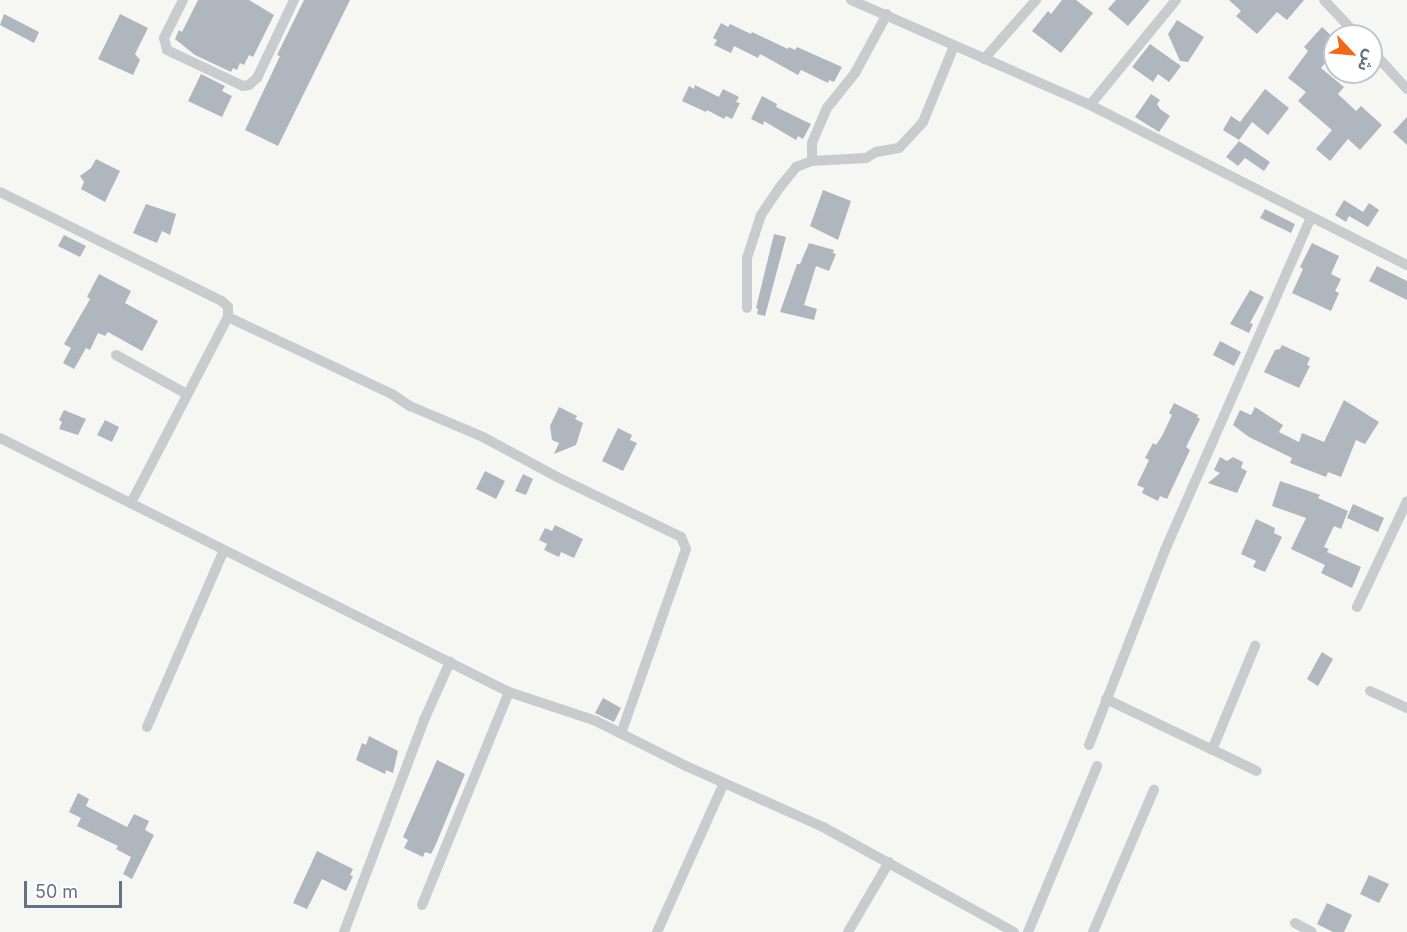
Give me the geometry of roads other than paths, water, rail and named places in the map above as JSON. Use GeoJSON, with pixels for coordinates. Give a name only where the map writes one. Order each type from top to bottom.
{"type":"FeatureCollection","features":[{"type":"Feature","properties":{"kind":"street"},"geometry":{"type":"LineString","coordinates":[[183,0],[165,38],[167,50],[243,86],[249,85],[257,78],[294,0]]}},
{"type":"Feature","properties":{"kind":"street"},"geometry":{"type":"LineString","coordinates":[[851,0],[1090,105],[1407,265]]}},
{"type":"Feature","properties":{"kind":"street"},"geometry":{"type":"LineString","coordinates":[[984,59],[1036,0]]}},
{"type":"Feature","properties":{"kind":"street"},"geometry":{"type":"LineString","coordinates":[[1090,105],[1176,0]]}},
{"type":"Feature","properties":{"kind":"street"},"geometry":{"type":"LineString","coordinates":[[1324,0],[1347,24]]}},
{"type":"Feature","properties":{"kind":"street"},"geometry":{"type":"LineString","coordinates":[[812,161],[812,143],[827,108],[855,73],[887,14]]}},
{"type":"Feature","properties":{"kind":"street"},"geometry":{"type":"LineString","coordinates":[[747,308],[747,258],[761,215],[796,167],[812,161],[866,158],[876,152],[899,148],[923,122],[954,46]]}},
{"type":"Feature","properties":{"kind":"street"},"geometry":{"type":"LineString","coordinates":[[1383,63],[1407,89]]}},
{"type":"Feature","properties":{"kind":"street"},"geometry":{"type":"LineString","coordinates":[[0,192],[222,301],[228,307],[228,316],[131,503]]}},
{"type":"Feature","properties":{"kind":"street"},"geometry":{"type":"LineString","coordinates":[[1089,745],[1165,550],[1311,218]]}},
{"type":"Feature","properties":{"kind":"street"},"geometry":{"type":"LineString","coordinates":[[228,316],[392,394],[410,406],[483,437],[557,477],[681,537],[686,549],[621,734]]}},
{"type":"Feature","properties":{"kind":"street"},"geometry":{"type":"LineString","coordinates":[[116,355],[187,394]]}},
{"type":"Feature","properties":{"kind":"street"},"geometry":{"type":"LineString","coordinates":[[0,438],[509,692],[596,721],[724,783],[823,827],[1014,932]]}},
{"type":"Feature","properties":{"kind":"street"},"geometry":{"type":"LineString","coordinates":[[1357,607],[1407,501]]}},
{"type":"Feature","properties":{"kind":"street"},"geometry":{"type":"LineString","coordinates":[[147,727],[224,550]]}},
{"type":"Feature","properties":{"kind":"street"},"geometry":{"type":"LineString","coordinates":[[1212,750],[1255,646]]}},
{"type":"Feature","properties":{"kind":"street"},"geometry":{"type":"LineString","coordinates":[[344,932],[424,720],[450,662]]}},
{"type":"Feature","properties":{"kind":"street"},"geometry":{"type":"LineString","coordinates":[[1370,691],[1407,708]]}},
{"type":"Feature","properties":{"kind":"street"},"geometry":{"type":"LineString","coordinates":[[422,905],[509,692]]}},
{"type":"Feature","properties":{"kind":"street"},"geometry":{"type":"LineString","coordinates":[[1106,699],[1257,771]]}},
{"type":"Feature","properties":{"kind":"street"},"geometry":{"type":"LineString","coordinates":[[1028,932],[1096,766]]}},
{"type":"Feature","properties":{"kind":"street"},"geometry":{"type":"LineString","coordinates":[[657,932],[724,783]]}},
{"type":"Feature","properties":{"kind":"street"},"geometry":{"type":"LineString","coordinates":[[1093,932],[1155,790]]}},
{"type":"Feature","properties":{"kind":"street"},"geometry":{"type":"LineString","coordinates":[[848,932],[889,862]]}},
{"type":"Feature","properties":{"kind":"street"},"geometry":{"type":"LineString","coordinates":[[1295,923],[1312,932]]}}]}
